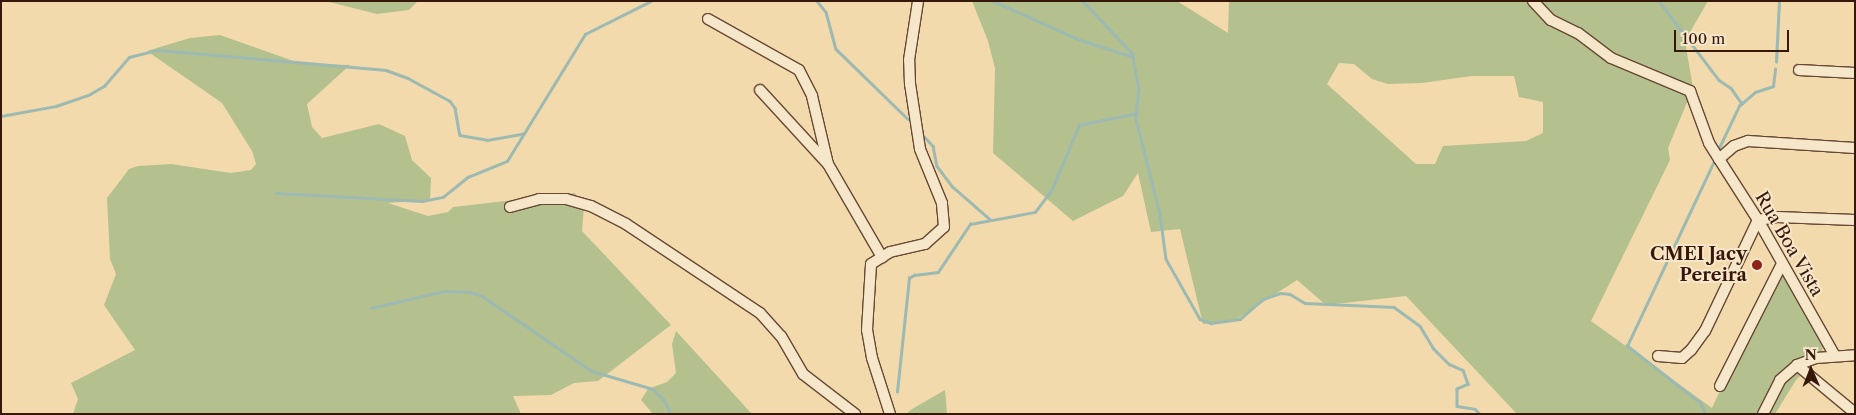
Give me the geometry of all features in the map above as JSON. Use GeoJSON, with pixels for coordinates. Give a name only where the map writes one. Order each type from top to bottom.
{"type":"FeatureCollection","features":[{"type":"Feature","properties":{"kind":"street"},"geometry":{"type":"LineString","coordinates":[[890,414],[872,358],[867,330],[871,264],[890,252],[925,244],[944,227],[942,203],[920,150],[910,84],[909,60],[918,1]]}},
{"type":"Feature","properties":{"kind":"street","name":"Rua Boa Vista"},"geometry":{"type":"LineString","coordinates":[[1533,1],[1551,20],[1578,33],[1608,56],[1690,91],[1709,143],[1758,220],[1835,356]]}},
{"type":"Feature","properties":{"kind":"street"},"geometry":{"type":"LineString","coordinates":[[708,19],[800,70],[812,96],[828,164]]}},
{"type":"Feature","properties":{"kind":"street"},"geometry":{"type":"LineString","coordinates":[[1799,70],[1855,74]]}},
{"type":"Feature","properties":{"kind":"street"},"geometry":{"type":"LineString","coordinates":[[760,90],[828,164],[882,257]]}},
{"type":"Feature","properties":{"kind":"street"},"geometry":{"type":"LineString","coordinates":[[1719,159],[1728,150],[1748,141],[1855,148]]}},
{"type":"Feature","properties":{"kind":"street"},"geometry":{"type":"LineString","coordinates":[[510,206],[539,199],[566,199],[591,206],[626,224],[760,313],[780,336],[807,378],[855,414]]}},
{"type":"Feature","properties":{"kind":"street"},"geometry":{"type":"LineString","coordinates":[[1658,356],[1682,358],[1691,350],[1705,331],[1758,220],[1777,217],[1855,220]]}},
{"type":"Feature","properties":{"kind":"street"},"geometry":{"type":"LineString","coordinates":[[1720,386],[1782,264]]}},
{"type":"Feature","properties":{"kind":"street"},"geometry":{"type":"LineString","coordinates":[[1763,414],[1780,380],[1797,365],[1816,358],[1855,356]]}},
{"type":"Feature","properties":{"kind":"street"},"geometry":{"type":"LineString","coordinates":[[1797,365],[1849,409]]}},
{"type":"Feature","properties":{"kind":"green space"},"geometry":{"type":"Polygon","coordinates":[[[325,1],[418,1],[409,10],[377,14],[325,1]]]}},
{"type":"Feature","properties":{"kind":"green space"},"geometry":{"type":"Polygon","coordinates":[[[972,1],[1177,1],[1228,33],[1229,1],[1708,1],[1685,41],[1693,88],[1668,148],[1670,160],[1591,321],[1712,408],[1777,266],[1808,309],[1823,347],[1820,358],[1796,380],[1775,414],[1517,414],[1406,296],[1326,305],[1297,280],[1234,321],[1203,324],[1180,229],[1151,232],[1138,173],[1123,196],[1073,221],[993,153],[995,68],[988,41],[972,1]],[[1339,63],[1327,84],[1416,164],[1435,164],[1443,146],[1526,141],[1543,133],[1543,102],[1519,97],[1514,76],[1472,76],[1422,83],[1388,84],[1372,79],[1354,64],[1339,63]]]}},
{"type":"Feature","properties":{"kind":"green space"},"geometry":{"type":"Polygon","coordinates":[[[220,35],[302,64],[350,65],[307,104],[312,127],[322,138],[379,124],[405,136],[412,160],[431,178],[430,200],[388,203],[428,216],[448,212],[453,207],[575,193],[584,207],[582,231],[671,325],[598,381],[574,383],[551,395],[513,396],[521,414],[73,414],[78,399],[71,383],[135,350],[104,305],[116,274],[110,259],[107,198],[129,169],[138,166],[171,164],[231,173],[251,170],[256,164],[252,151],[222,103],[147,51],[190,38],[220,35]]]}},
{"type":"Feature","properties":{"kind":"green space"},"geometry":{"type":"Polygon","coordinates":[[[676,331],[752,414],[653,414],[641,400],[648,389],[667,382],[676,373],[672,344],[676,331]]]}},
{"type":"Feature","properties":{"kind":"green space"},"geometry":{"type":"Polygon","coordinates":[[[945,390],[947,414],[906,414],[912,409],[945,390]]]}},
{"type":"Feature","properties":{"kind":"waterway"},"geometry":{"type":"LineString","coordinates":[[276,193],[422,201],[443,197],[468,177],[507,161],[585,34],[651,1]]}},
{"type":"Feature","properties":{"kind":"waterway"},"geometry":{"type":"LineString","coordinates":[[817,1],[826,12],[836,49],[908,119]]}},
{"type":"Feature","properties":{"kind":"waterway"},"geometry":{"type":"LineString","coordinates":[[993,1],[1078,39],[1133,57]]}},
{"type":"Feature","properties":{"kind":"waterway"},"geometry":{"type":"LineString","coordinates":[[1083,1],[1132,53],[1139,88],[1136,119],[1160,214],[1166,259],[1200,319],[1211,323],[1240,319],[1263,299],[1280,293],[1290,294],[1305,303],[1394,307],[1420,326],[1433,348],[1449,364],[1463,370],[1468,384],[1457,389],[1457,406],[1475,409],[1480,414]]}},
{"type":"Feature","properties":{"kind":"waterway"},"geometry":{"type":"LineString","coordinates":[[1659,1],[1719,80],[1731,88],[1742,104]]}},
{"type":"Feature","properties":{"kind":"waterway"},"geometry":{"type":"LineString","coordinates":[[1776,62],[1779,1]]}},
{"type":"Feature","properties":{"kind":"waterway"},"geometry":{"type":"LineString","coordinates":[[1,116],[56,106],[90,94],[104,86],[129,57],[158,50],[386,70],[408,78],[450,101],[455,108],[460,135],[487,140],[522,134]]}},
{"type":"Feature","properties":{"kind":"waterway"},"geometry":{"type":"LineString","coordinates":[[1718,150],[1739,106],[1755,92],[1773,86],[1775,69]]}},
{"type":"Feature","properties":{"kind":"waterway"},"geometry":{"type":"LineString","coordinates":[[897,392],[909,278],[914,275],[938,272],[970,224],[1035,212],[1051,191],[1079,125],[1137,113]]}},
{"type":"Feature","properties":{"kind":"waterway"},"geometry":{"type":"LineString","coordinates":[[921,133],[933,146],[937,166],[953,187],[991,220]]}},
{"type":"Feature","properties":{"kind":"waterway"},"geometry":{"type":"LineString","coordinates":[[1705,414],[1700,403],[1627,346],[1715,159]]}},
{"type":"Feature","properties":{"kind":"waterway"},"geometry":{"type":"LineString","coordinates":[[371,308],[444,291],[470,292],[482,296],[592,371],[653,389],[664,400],[671,414]]}},
{"type":"Feature","properties":{"kind":"place","name":"CMEI Jacy Pereira"},"geometry":{"type":"Point","coordinates":[1757,265]}}]}
